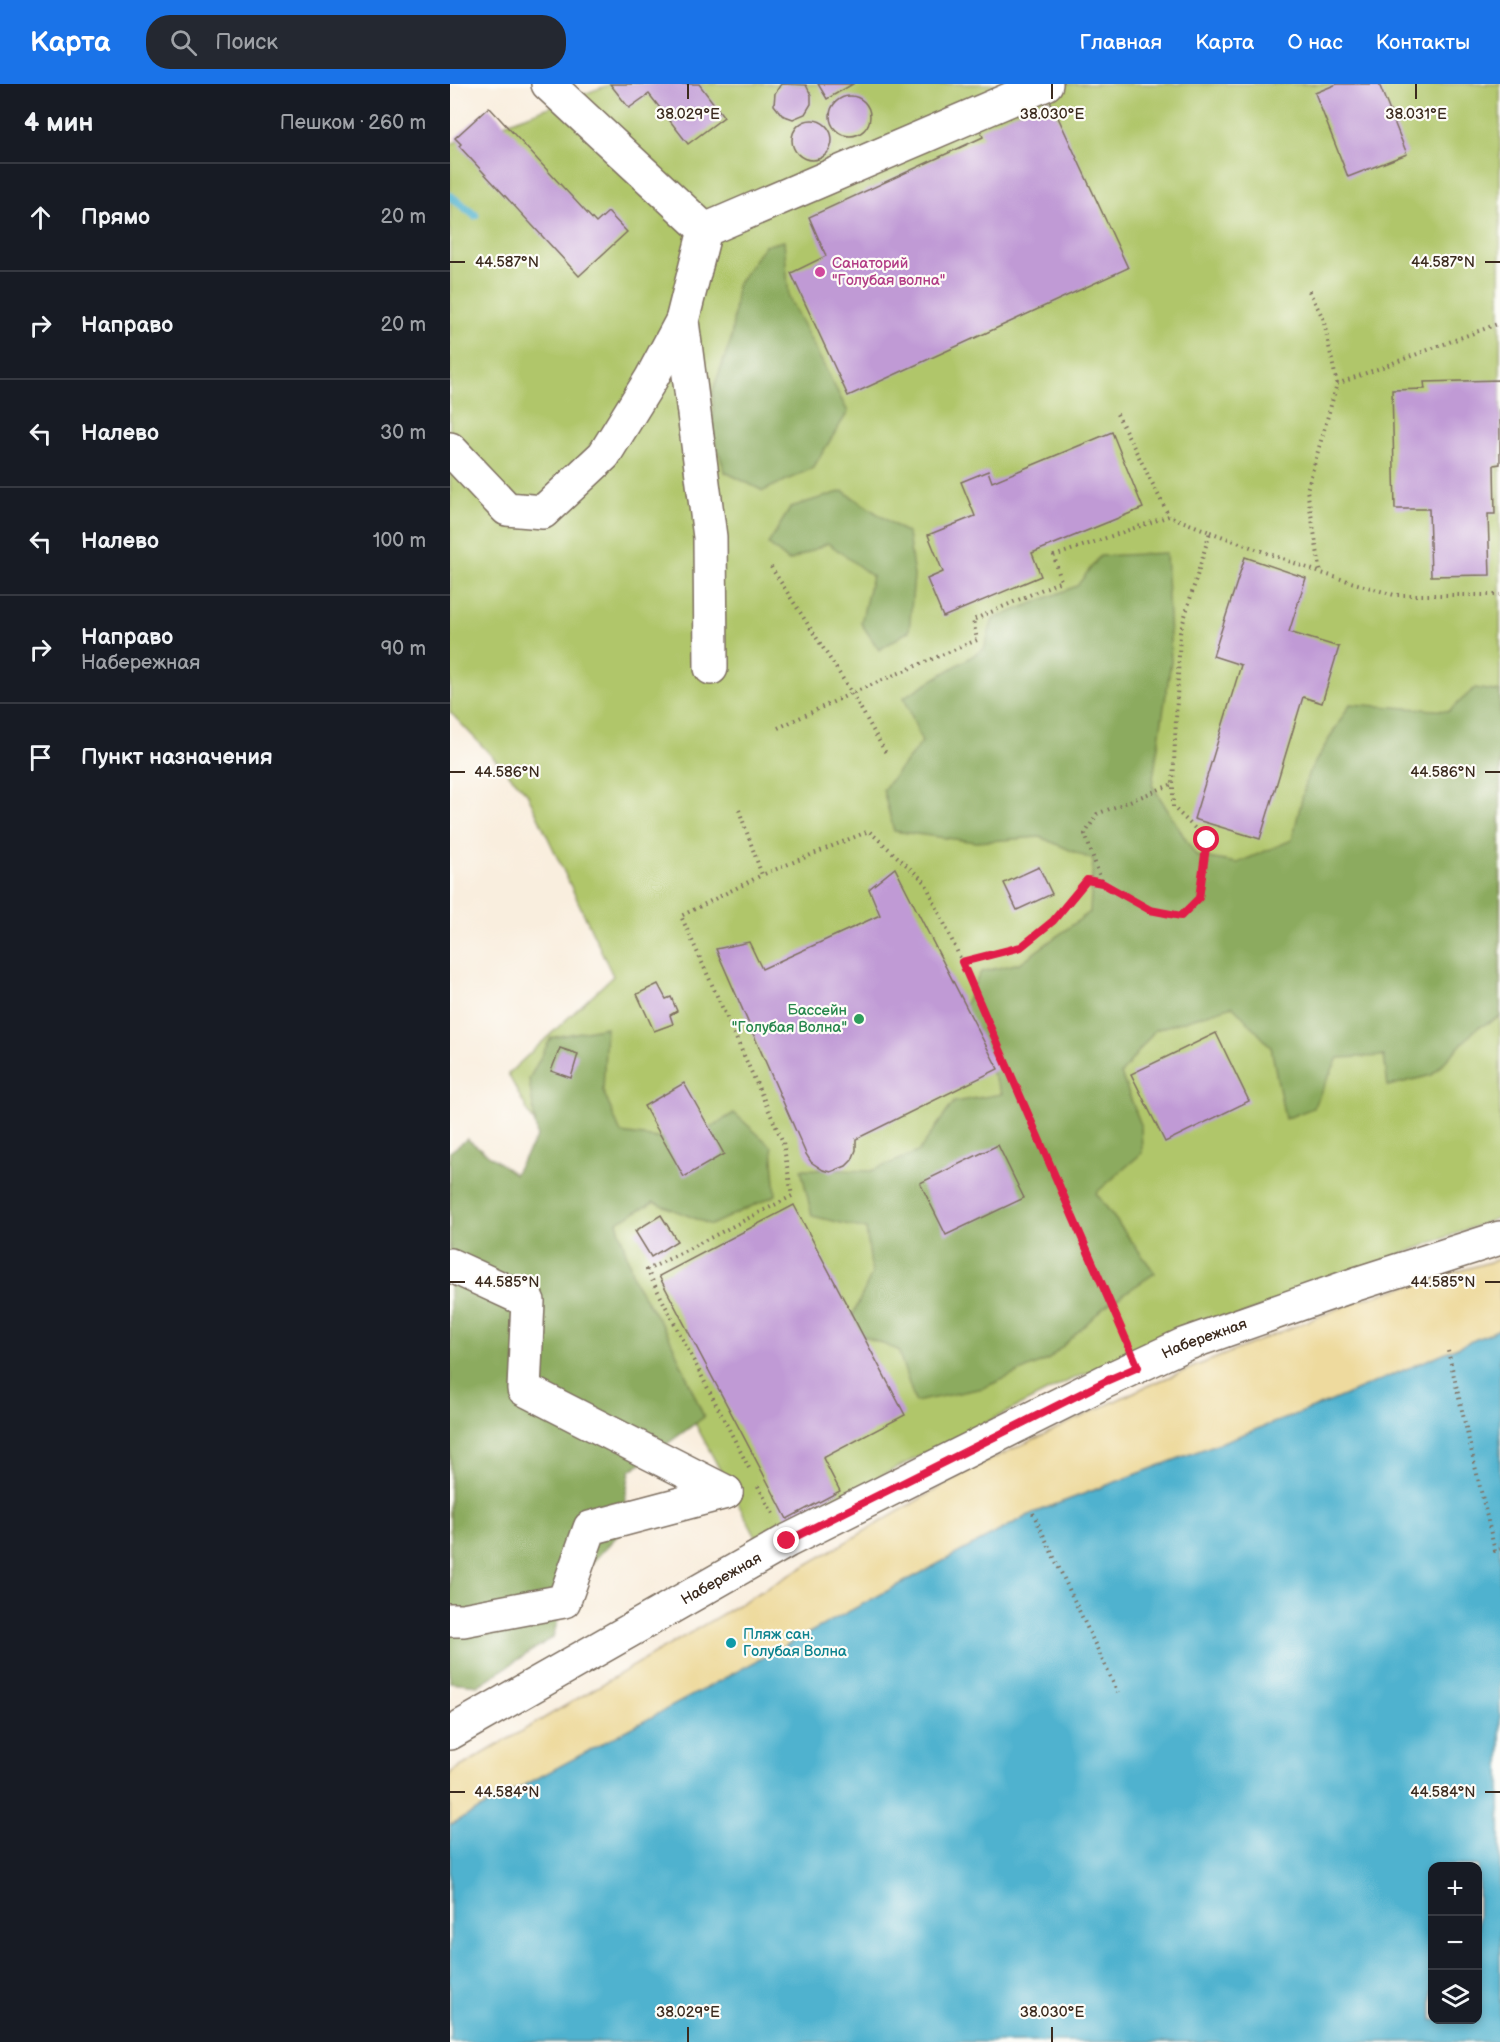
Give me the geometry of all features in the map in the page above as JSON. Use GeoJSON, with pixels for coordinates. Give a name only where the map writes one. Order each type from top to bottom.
{"type":"FeatureCollection","features":[{"type":"Feature","properties":{"kind":"street"},"geometry":{"type":"LineString","coordinates":[[548,84],[705,230]]}},
{"type":"Feature","properties":{"kind":"street"},"geometry":{"type":"LineString","coordinates":[[705,230],[1046,84]]}},
{"type":"Feature","properties":{"kind":"street"},"geometry":{"type":"LineString","coordinates":[[450,449],[507,509],[543,512],[604,455],[651,379],[682,321],[705,230]]}},
{"type":"Feature","properties":{"kind":"street"},"geometry":{"type":"LineString","coordinates":[[682,321],[710,537],[711,668]]}},
{"type":"Feature","properties":{"kind":"street","name":"Набережная"},"geometry":{"type":"LineString","coordinates":[[450,1733],[787,1541],[1106,1381],[1183,1345],[1366,1281],[1500,1238]]}},
{"type":"Feature","properties":{"kind":"street"},"geometry":{"type":"LineString","coordinates":[[450,1265],[528,1301],[524,1389],[726,1492],[590,1528],[564,1601],[463,1620],[450,1620]]}},
{"type":"Feature","properties":{"kind":"path"},"geometry":{"type":"LineString","coordinates":[[1309,291],[1323,318],[1337,384],[1307,490],[1321,573]]}},
{"type":"Feature","properties":{"kind":"path"},"geometry":{"type":"LineString","coordinates":[[1337,384],[1500,323]]}},
{"type":"Feature","properties":{"kind":"path"},"geometry":{"type":"LineString","coordinates":[[1117,414],[1169,516]]}},
{"type":"Feature","properties":{"kind":"path"},"geometry":{"type":"LineString","coordinates":[[778,728],[852,693],[977,640],[973,620],[1061,580],[1054,556],[1169,516],[1321,573],[1394,595],[1500,595]]}},
{"type":"Feature","properties":{"kind":"path"},"geometry":{"type":"LineString","coordinates":[[962,962],[1021,947],[1053,921],[1087,880],[1102,883],[1150,910],[1181,916],[1199,898],[1207,840],[1173,807],[1173,784],[1180,633],[1210,532]]}},
{"type":"Feature","properties":{"kind":"path"},"geometry":{"type":"LineString","coordinates":[[771,567],[852,693],[887,755]]}},
{"type":"Feature","properties":{"kind":"path"},"geometry":{"type":"LineString","coordinates":[[1102,883],[1086,834],[1097,814],[1173,784]]}},
{"type":"Feature","properties":{"kind":"path"},"geometry":{"type":"LineString","coordinates":[[739,810],[762,875]]}},
{"type":"Feature","properties":{"kind":"path"},"geometry":{"type":"LineString","coordinates":[[749,1468],[647,1270],[792,1197],[783,1142],[681,916],[762,875],[869,831],[925,882],[1138,1367]]}},
{"type":"Feature","properties":{"kind":"path"},"geometry":{"type":"LineString","coordinates":[[1448,1351],[1495,1551],[1500,1550]]}},
{"type":"Feature","properties":{"kind":"path"},"geometry":{"type":"LineString","coordinates":[[754,1479],[787,1541]]}},
{"type":"Feature","properties":{"kind":"path"},"geometry":{"type":"LineString","coordinates":[[1033,1513],[1118,1693]]}},
{"type":"Feature","properties":{"kind":"green space"},"geometry":{"type":"Polygon","coordinates":[[[611,84],[1500,84],[1500,1217],[1072,1379],[757,1539],[508,1074],[613,976],[527,793],[450,712],[450,144],[611,84]]]}},
{"type":"Feature","properties":{"kind":"green space"},"geometry":{"type":"Polygon","coordinates":[[[784,241],[789,298],[848,412],[813,468],[763,491],[725,472],[713,434],[713,390],[731,340],[737,285],[764,246],[784,241]]]}},
{"type":"Feature","properties":{"kind":"green space"},"geometry":{"type":"Polygon","coordinates":[[[843,491],[908,534],[914,576],[909,631],[879,650],[861,623],[872,576],[828,543],[789,561],[768,544],[791,507],[843,491]]]}},
{"type":"Feature","properties":{"kind":"green space"},"geometry":{"type":"Polygon","coordinates":[[[1166,553],[1171,662],[1152,785],[1196,856],[1237,863],[1292,840],[1308,774],[1350,704],[1449,711],[1475,688],[1500,692],[1500,1017],[1477,1028],[1432,1075],[1388,1086],[1384,1056],[1338,1058],[1313,1108],[1285,1119],[1271,1047],[1233,1006],[1155,1030],[1121,1074],[1141,1125],[1142,1153],[1096,1193],[1155,1273],[1104,1307],[1049,1359],[983,1388],[915,1402],[898,1350],[846,1329],[872,1274],[866,1229],[812,1216],[801,1169],[871,1171],[918,1152],[954,1102],[1002,1094],[962,1010],[981,972],[1020,963],[1090,912],[1093,860],[1040,837],[976,842],[894,831],[883,790],[922,742],[904,697],[984,649],[993,619],[1077,586],[1100,556],[1166,553]]]}},
{"type":"Feature","properties":{"kind":"green space"},"geometry":{"type":"Polygon","coordinates":[[[606,1027],[603,1091],[621,1133],[687,1142],[734,1113],[772,1147],[776,1195],[711,1225],[654,1202],[617,1222],[635,1283],[669,1336],[704,1417],[630,1471],[619,1534],[567,1589],[553,1637],[479,1685],[450,1682],[450,1152],[467,1139],[514,1174],[537,1137],[529,1079],[551,1038],[606,1027]]]}},
{"type":"Feature","properties":{"kind":"sand","name":"Пляж сан. Голубая Волна"},"geometry":{"type":"Polygon","coordinates":[[[1500,1259],[1500,1329],[1332,1401],[1033,1513],[450,1824],[450,1773],[973,1468],[1147,1386],[1360,1300],[1500,1259]]]}},
{"type":"Feature","properties":{"kind":"water"},"geometry":{"type":"Polygon","coordinates":[[[1500,1329],[1500,2042],[450,2042],[450,1825],[1033,1513],[1332,1401],[1500,1329]]]}},
{"type":"Feature","properties":{"kind":"building"},"geometry":{"type":"Polygon","coordinates":[[[610,84],[699,84],[724,117],[688,144],[649,94],[629,108],[610,84]]]}},
{"type":"Feature","properties":{"kind":"building"},"geometry":{"type":"Polygon","coordinates":[[[781,84],[806,85],[811,95],[811,104],[805,114],[793,119],[782,115],[774,105],[775,93],[781,84]]]}},
{"type":"Feature","properties":{"kind":"building"},"geometry":{"type":"Polygon","coordinates":[[[818,84],[853,84],[827,99],[818,84]]]}},
{"type":"Feature","properties":{"kind":"building"},"geometry":{"type":"Polygon","coordinates":[[[1337,84],[1379,84],[1407,154],[1348,177],[1315,93],[1337,84]]]}},
{"type":"Feature","properties":{"kind":"building"},"geometry":{"type":"Polygon","coordinates":[[[850,96],[864,102],[870,116],[864,130],[850,136],[836,130],[830,116],[836,102],[850,96]]]}},
{"type":"Feature","properties":{"kind":"building"},"geometry":{"type":"Polygon","coordinates":[[[1049,98],[1128,268],[848,396],[791,273],[826,256],[809,217],[983,137],[980,129],[1049,98]]]}},
{"type":"Feature","properties":{"kind":"building"},"geometry":{"type":"Polygon","coordinates":[[[489,107],[596,223],[608,212],[627,232],[579,276],[459,146],[461,144],[455,138],[489,107]]]}},
{"type":"Feature","properties":{"kind":"building"},"geometry":{"type":"Polygon","coordinates":[[[812,120],[820,121],[826,126],[831,132],[831,148],[826,154],[820,159],[812,160],[804,159],[798,154],[793,148],[792,140],[793,132],[798,126],[804,121],[812,120]]]}},
{"type":"Feature","properties":{"kind":"building"},"geometry":{"type":"Polygon","coordinates":[[[1500,380],[1500,464],[1494,465],[1495,514],[1488,514],[1490,575],[1431,576],[1429,509],[1395,509],[1392,390],[1425,389],[1424,382],[1500,380]]]}},
{"type":"Feature","properties":{"kind":"building"},"geometry":{"type":"Polygon","coordinates":[[[1112,432],[1143,508],[1032,553],[1041,576],[943,617],[927,579],[943,572],[928,535],[975,516],[961,482],[988,471],[992,482],[1112,432]]]}},
{"type":"Feature","properties":{"kind":"building"},"geometry":{"type":"Polygon","coordinates":[[[1245,557],[1306,578],[1289,632],[1339,647],[1322,703],[1303,697],[1260,839],[1194,819],[1241,665],[1213,656],[1245,557]]]}},
{"type":"Feature","properties":{"kind":"building"},"geometry":{"type":"Polygon","coordinates":[[[1039,867],[1052,894],[1017,910],[1004,883],[1039,867]]]}},
{"type":"Feature","properties":{"kind":"building","name":"Бассейн \"Голубая Волна\""},"geometry":{"type":"Polygon","coordinates":[[[895,868],[998,1069],[856,1139],[856,1150],[852,1160],[846,1166],[831,1172],[811,1162],[806,1154],[716,949],[749,942],[762,969],[880,915],[869,889],[895,868]]]}},
{"type":"Feature","properties":{"kind":"building"},"geometry":{"type":"Polygon","coordinates":[[[658,984],[666,999],[671,997],[677,1011],[670,1015],[673,1024],[654,1031],[637,994],[658,984]]]}},
{"type":"Feature","properties":{"kind":"building"},"geometry":{"type":"Polygon","coordinates":[[[1216,1033],[1249,1101],[1165,1142],[1131,1074],[1216,1033]]]}},
{"type":"Feature","properties":{"kind":"building"},"geometry":{"type":"Polygon","coordinates":[[[560,1048],[578,1054],[571,1078],[551,1071],[560,1048]]]}},
{"type":"Feature","properties":{"kind":"building"},"geometry":{"type":"Polygon","coordinates":[[[684,1083],[724,1154],[684,1177],[644,1106],[684,1083]]]}},
{"type":"Feature","properties":{"kind":"building"},"geometry":{"type":"Polygon","coordinates":[[[998,1145],[1024,1198],[946,1235],[920,1183],[998,1145]]]}},
{"type":"Feature","properties":{"kind":"building"},"geometry":{"type":"Polygon","coordinates":[[[794,1205],[905,1415],[823,1458],[840,1491],[787,1519],[659,1276],[794,1205]]]}},
{"type":"Feature","properties":{"kind":"building"},"geometry":{"type":"Polygon","coordinates":[[[661,1215],[677,1241],[651,1257],[635,1231],[661,1215]]]}},
{"type":"Feature","properties":{"kind":"waterway"},"geometry":{"type":"LineString","coordinates":[[450,196],[475,215]]}},
{"type":"Feature","properties":{"kind":"place","name":"Санаторий \"Голубая волна\""},"geometry":{"type":"Point","coordinates":[820,272]}},
{"type":"Feature","properties":{"kind":"place","name":"Бассейн \"Голубая Волна\""},"geometry":{"type":"Point","coordinates":[859,1019]}},
{"type":"Feature","properties":{"kind":"place","name":"Пляж сан. Голубая Волна"},"geometry":{"type":"Point","coordinates":[731,1643]}},
{"type":"Feature","properties":{"kind":"route"},"geometry":{"type":"LineString","coordinates":[[787,1541],[1138,1367],[962,962],[1021,947],[1053,921],[1087,880],[1102,883],[1150,910],[1181,916],[1199,898],[1207,840]]}}]}
